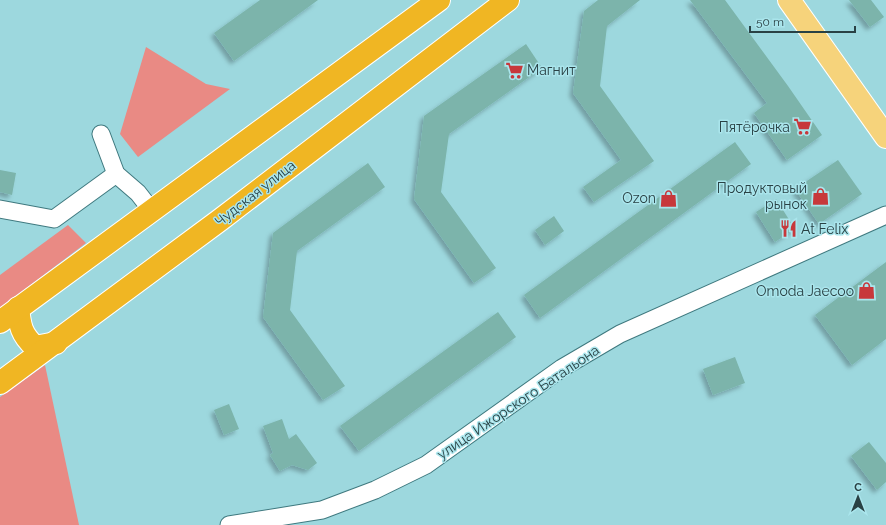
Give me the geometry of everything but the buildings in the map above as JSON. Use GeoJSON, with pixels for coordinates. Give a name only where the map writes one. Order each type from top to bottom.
{"type":"FeatureCollection","features":[{"type":"Feature","properties":{"kind":"highway"},"geometry":{"type":"LineString","coordinates":[[0,322],[439,0]]}},
{"type":"Feature","properties":{"kind":"highway","name":"Чудская улица"},"geometry":{"type":"LineString","coordinates":[[0,383],[220,220],[508,0]]}},
{"type":"Feature","properties":{"kind":"highway"},"geometry":{"type":"LineString","coordinates":[[18,308],[20,324],[25,337],[35,347],[56,343]]}},
{"type":"Feature","properties":{"kind":"highway"},"geometry":{"type":"LineString","coordinates":[[0,366],[0,375]]}},
{"type":"Feature","properties":{"kind":"main road"},"geometry":{"type":"LineString","coordinates":[[789,0],[886,137]]}},
{"type":"Feature","properties":{"kind":"street"},"geometry":{"type":"LineString","coordinates":[[101,134],[116,174],[138,193],[152,211]]}},
{"type":"Feature","properties":{"kind":"street"},"geometry":{"type":"LineString","coordinates":[[0,209],[54,218],[116,174]]}},
{"type":"Feature","properties":{"kind":"street","name":"улица Ижорского Батальона"},"geometry":{"type":"LineString","coordinates":[[229,525],[322,510],[375,490],[426,465],[562,368],[620,334],[886,215]]}},
{"type":"Feature","properties":{"kind":"shaded area"},"geometry":{"type":"Polygon","coordinates":[[[146,47],[206,84],[230,89],[138,157],[120,134],[146,47]]]}},
{"type":"Feature","properties":{"kind":"shaded area"},"geometry":{"type":"Polygon","coordinates":[[[68,225],[86,243],[0,308],[0,275],[68,225]]]}},
{"type":"Feature","properties":{"kind":"shaded area"},"geometry":{"type":"Polygon","coordinates":[[[45,365],[79,525],[0,525],[0,397],[45,365]]]}},
{"type":"Feature","properties":{"kind":"place","name":"Магнит"},"geometry":{"type":"Point","coordinates":[514,70]}},
{"type":"Feature","properties":{"kind":"place","name":"Пятёрочка"},"geometry":{"type":"Point","coordinates":[803,127]}},
{"type":"Feature","properties":{"kind":"place","name":"Продуктовый рынок"},"geometry":{"type":"Point","coordinates":[820,196]}},
{"type":"Feature","properties":{"kind":"place","name":"Ozon"},"geometry":{"type":"Point","coordinates":[669,198]}},
{"type":"Feature","properties":{"kind":"place","name":"At Felix"},"geometry":{"type":"Point","coordinates":[788,229]}},
{"type":"Feature","properties":{"kind":"place","name":"Omoda Jaecoo"},"geometry":{"type":"Point","coordinates":[867,291]}}]}
